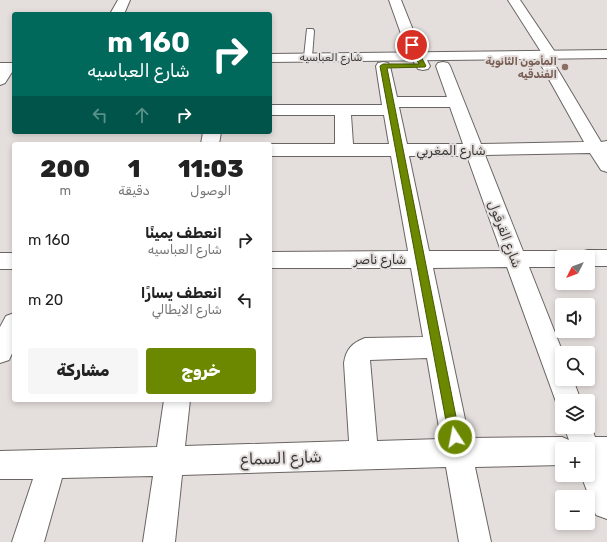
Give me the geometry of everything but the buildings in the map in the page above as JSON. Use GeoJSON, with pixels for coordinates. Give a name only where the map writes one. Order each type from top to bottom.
{"type":"FeatureCollection","features":[{"type":"Feature","properties":{"kind":"street"},"geometry":{"type":"LineString","coordinates":[[118,12],[124,0]]}},
{"type":"Feature","properties":{"kind":"street"},"geometry":{"type":"LineString","coordinates":[[395,0],[412,45],[421,62]]}},
{"type":"Feature","properties":{"kind":"street"},"geometry":{"type":"LineString","coordinates":[[514,0],[602,147],[607,166]]}},
{"type":"Feature","properties":{"kind":"street","name":"شارع العباسيه"},"geometry":{"type":"LineString","coordinates":[[272,66],[383,66],[421,62],[443,66],[549,60],[607,54]]}},
{"type":"Feature","properties":{"kind":"street","name":"شارع العباسيه"},"geometry":{"type":"LineString","coordinates":[[272,58],[308,57],[421,62],[549,60],[607,64]]}},
{"type":"Feature","properties":{"kind":"street"},"geometry":{"type":"LineString","coordinates":[[0,80],[7,64]]}},
{"type":"Feature","properties":{"kind":"street"},"geometry":{"type":"LineString","coordinates":[[383,66],[475,542]]}},
{"type":"Feature","properties":{"kind":"street","name":"شارع القرقول"},"geometry":{"type":"LineString","coordinates":[[443,66],[565,394]]}},
{"type":"Feature","properties":{"kind":"street"},"geometry":{"type":"LineString","coordinates":[[272,110],[343,110],[456,102]]}},
{"type":"Feature","properties":{"kind":"street"},"geometry":{"type":"LineString","coordinates":[[343,110],[344,150]]}},
{"type":"Feature","properties":{"kind":"street","name":"شارع المغربي"},"geometry":{"type":"LineString","coordinates":[[272,150],[474,150],[602,147]]}},
{"type":"Feature","properties":{"kind":"street"},"geometry":{"type":"LineString","coordinates":[[595,258],[607,258]]}},
{"type":"Feature","properties":{"kind":"street","name":"شارع ناصر"},"geometry":{"type":"LineString","coordinates":[[272,260],[555,259]]}},
{"type":"Feature","properties":{"kind":"street"},"geometry":{"type":"LineString","coordinates":[[0,261],[12,261]]}},
{"type":"Feature","properties":{"kind":"street"},"geometry":{"type":"LineString","coordinates":[[0,352],[12,327]]}},
{"type":"Feature","properties":{"kind":"street"},"geometry":{"type":"LineString","coordinates":[[364,455],[357,363],[358,354],[366,348],[437,347]]}},
{"type":"Feature","properties":{"kind":"street"},"geometry":{"type":"LineString","coordinates":[[158,542],[177,402]]}},
{"type":"Feature","properties":{"kind":"street","name":"شارع السماع"},"geometry":{"type":"LineString","coordinates":[[0,465],[169,462],[458,452],[555,451]]}},
{"type":"Feature","properties":{"kind":"street"},"geometry":{"type":"LineString","coordinates":[[595,451],[607,451]]}},
{"type":"Feature","properties":{"kind":"street"},"geometry":{"type":"LineString","coordinates":[[28,542],[52,464]]}},
{"type":"Feature","properties":{"kind":"street"},"geometry":{"type":"LineString","coordinates":[[595,472],[607,504]]}},
{"type":"Feature","properties":{"kind":"lane"},"geometry":{"type":"LineString","coordinates":[[308,57],[310,31]]}},
{"type":"Feature","properties":{"kind":"place","name":"المأمون الثانوية الفندقيه"},"geometry":{"type":"Point","coordinates":[565,67]}},
{"type":"Feature","properties":{"kind":"route"},"geometry":{"type":"LineString","coordinates":[[412,45],[423,66],[383,66],[455,437]]}}]}
